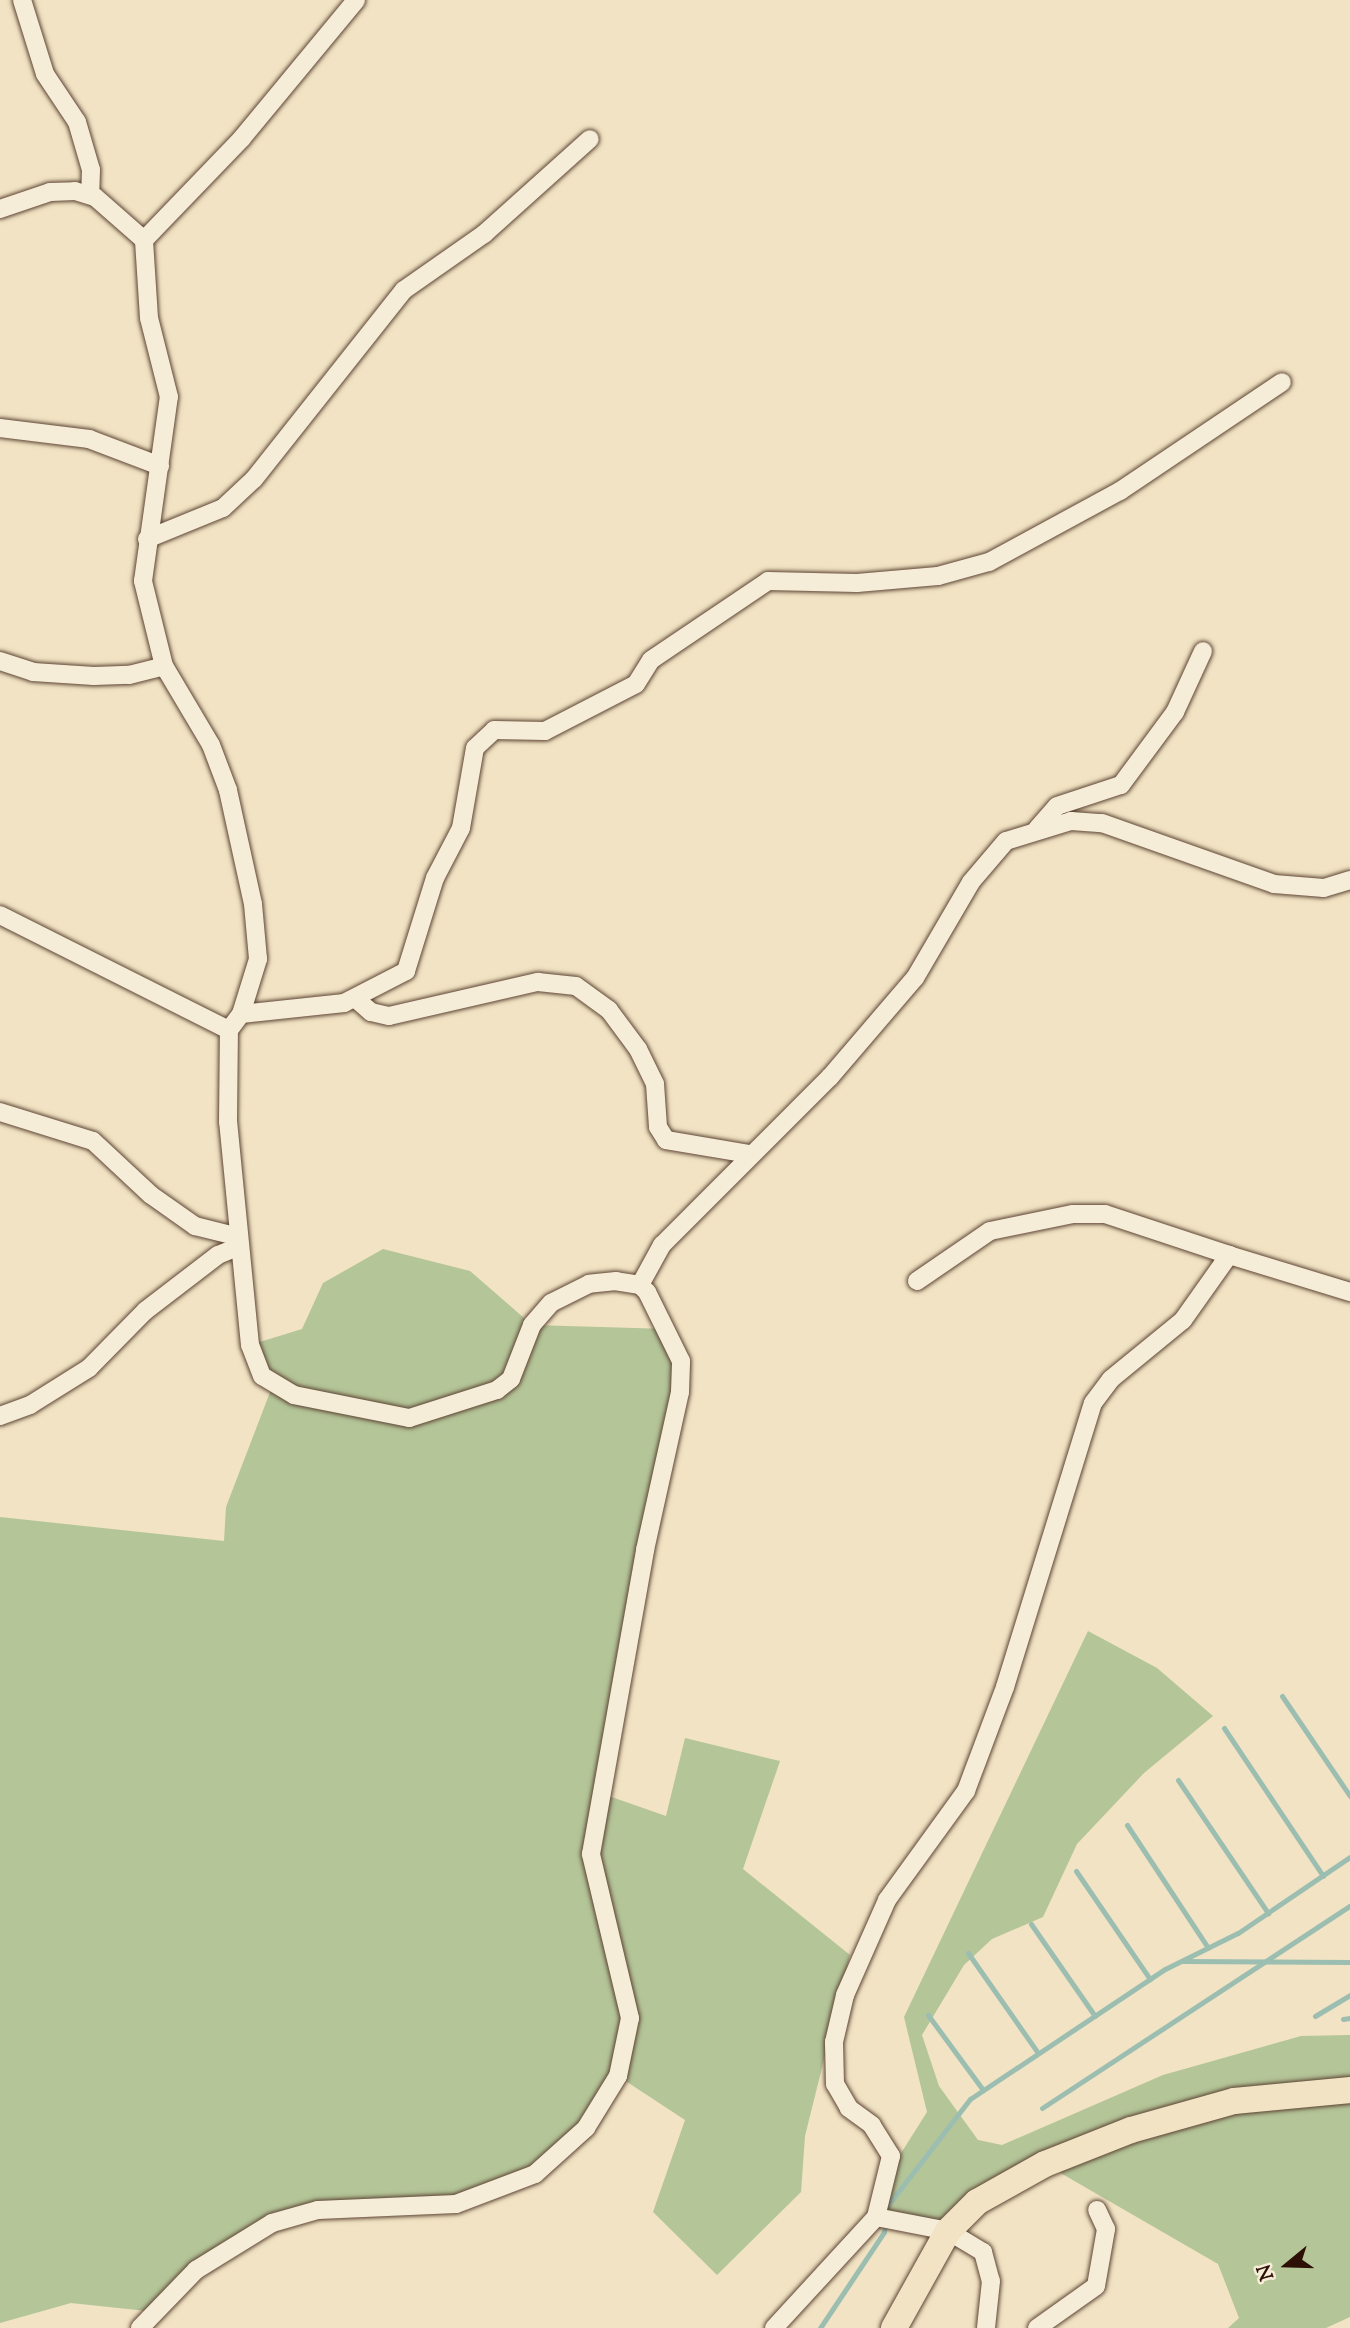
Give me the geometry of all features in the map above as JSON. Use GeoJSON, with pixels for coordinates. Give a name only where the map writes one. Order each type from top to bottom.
{"type":"FeatureCollection","features":[{"type":"Feature","properties":{"kind":"highway"},"geometry":{"type":"LineString","coordinates":[[894,2328],[948,2231],[977,2202],[1045,2164],[1131,2130],[1234,2101],[1350,2090]]}},
{"type":"Feature","properties":{"kind":"street"},"geometry":{"type":"LineString","coordinates":[[22,0],[45,74],[78,122],[91,170],[90,195]]}},
{"type":"Feature","properties":{"kind":"street"},"geometry":{"type":"LineString","coordinates":[[144,240],[243,138],[356,0]]}},
{"type":"Feature","properties":{"kind":"street"},"geometry":{"type":"LineString","coordinates":[[147,539],[223,508],[254,479],[404,290],[484,234],[590,139]]}},
{"type":"Feature","properties":{"kind":"street"},"geometry":{"type":"LineString","coordinates":[[0,209],[50,192],[90,195],[144,240],[149,318],[169,397],[142,581],[164,666],[211,745],[245,866],[258,959],[241,1014],[229,1030],[228,1122],[250,1345],[267,1382],[294,1395],[410,1418],[497,1390],[511,1379],[532,1325],[566,1293],[589,1284],[640,1285]]}},
{"type":"Feature","properties":{"kind":"street"},"geometry":{"type":"LineString","coordinates":[[241,1014],[356,999],[406,971],[415,954],[435,878],[461,828],[466,778],[481,738],[494,730],[545,731],[636,684],[651,660],[768,581],[808,585],[938,576],[1009,554],[1120,491],[1282,382]]}},
{"type":"Feature","properties":{"kind":"street"},"geometry":{"type":"LineString","coordinates":[[0,428],[89,439],[160,466]]}},
{"type":"Feature","properties":{"kind":"street"},"geometry":{"type":"LineString","coordinates":[[1037,829],[1057,806],[1121,785],[1175,712],[1203,651]]}},
{"type":"Feature","properties":{"kind":"street"},"geometry":{"type":"LineString","coordinates":[[0,661],[33,671],[94,676],[129,676],[164,666]]}},
{"type":"Feature","properties":{"kind":"street"},"geometry":{"type":"LineString","coordinates":[[640,1285],[662,1245],[750,1154],[830,1077],[915,978],[971,882],[1006,841],[1037,829],[1071,821],[1102,823],[1273,884],[1324,888],[1350,880]]}},
{"type":"Feature","properties":{"kind":"street"},"geometry":{"type":"LineString","coordinates":[[0,915],[229,1030]]}},
{"type":"Feature","properties":{"kind":"street"},"geometry":{"type":"LineString","coordinates":[[356,999],[371,1012],[389,1016],[538,982],[576,986],[609,1010],[638,1049],[655,1084],[658,1127],[666,1140],[750,1154]]}},
{"type":"Feature","properties":{"kind":"street"},"geometry":{"type":"LineString","coordinates":[[0,1112],[93,1141],[151,1195],[195,1226],[239,1242]]}},
{"type":"Feature","properties":{"kind":"street"},"geometry":{"type":"LineString","coordinates":[[917,1281],[990,1231],[1073,1214],[1105,1214],[1350,1292]]}},
{"type":"Feature","properties":{"kind":"street"},"geometry":{"type":"LineString","coordinates":[[0,1416],[30,1405],[89,1368],[145,1311],[239,1242]]}},
{"type":"Feature","properties":{"kind":"street"},"geometry":{"type":"LineString","coordinates":[[774,2328],[884,2218],[891,2156],[872,2125],[849,2108],[835,2084],[834,2042],[845,1994],[887,1900],[967,1791],[1005,1687],[1093,1403],[1111,1379],[1183,1320],[1229,1255]]}},
{"type":"Feature","properties":{"kind":"street"},"geometry":{"type":"LineString","coordinates":[[140,2328],[196,2270],[272,2224],[318,2210],[456,2204],[535,2174],[586,2128],[618,2076],[630,2018],[594,1885],[591,1854],[645,1550],[680,1392],[681,1361],[669,1329],[640,1285]]}},
{"type":"Feature","properties":{"kind":"street"},"geometry":{"type":"LineString","coordinates":[[1037,2328],[1096,2286],[1106,2229],[1097,2210]]}},
{"type":"Feature","properties":{"kind":"street"},"geometry":{"type":"LineString","coordinates":[[884,2218],[948,2231],[983,2252],[991,2281],[986,2328]]}},
{"type":"Feature","properties":{"kind":"green space"},"geometry":{"type":"Polygon","coordinates":[[[383,1249],[470,1271],[532,1325],[669,1329],[681,1361],[603,1794],[666,1816],[685,1738],[780,1761],[743,1869],[850,1955],[805,2136],[801,2192],[717,2275],[653,2212],[685,2120],[618,2076],[586,2128],[501,2191],[318,2210],[228,2246],[156,2312],[71,2303],[0,2323],[0,1517],[224,1541],[226,1507],[272,1387],[250,1345],[302,1329],[323,1283],[383,1249]]]}},
{"type":"Feature","properties":{"kind":"green space"},"geometry":{"type":"Polygon","coordinates":[[[1088,1631],[1157,1668],[1213,1716],[1144,1773],[1077,1844],[1043,1917],[992,1939],[964,1965],[922,2035],[939,2086],[978,2140],[1002,2145],[1163,2075],[1301,2036],[1350,2035],[1350,2317],[1326,2328],[1228,2328],[1239,2318],[1218,2264],[1045,2164],[948,2231],[876,2217],[891,2169],[927,2112],[904,2017],[1088,1631]]]}},
{"type":"Feature","properties":{"kind":"waterway"},"geometry":{"type":"LineString","coordinates":[[1282,1696],[1350,1796]]}},
{"type":"Feature","properties":{"kind":"waterway"},"geometry":{"type":"LineString","coordinates":[[1224,1728],[1323,1876]]}},
{"type":"Feature","properties":{"kind":"waterway"},"geometry":{"type":"LineString","coordinates":[[1178,1780],[1268,1913]]}},
{"type":"Feature","properties":{"kind":"waterway"},"geometry":{"type":"LineString","coordinates":[[1127,1825],[1208,1948]]}},
{"type":"Feature","properties":{"kind":"waterway"},"geometry":{"type":"LineString","coordinates":[[820,2328],[884,2232],[888,2205],[970,2099],[1165,1969],[1238,1933],[1350,1857]]}},
{"type":"Feature","properties":{"kind":"waterway"},"geometry":{"type":"LineString","coordinates":[[1076,1871],[1150,1979]]}},
{"type":"Feature","properties":{"kind":"waterway"},"geometry":{"type":"LineString","coordinates":[[1042,2108],[1350,1906]]}},
{"type":"Feature","properties":{"kind":"waterway"},"geometry":{"type":"LineString","coordinates":[[1031,1924],[1095,2016]]}},
{"type":"Feature","properties":{"kind":"waterway"},"geometry":{"type":"LineString","coordinates":[[968,1953],[1038,2053]]}},
{"type":"Feature","properties":{"kind":"waterway"},"geometry":{"type":"LineString","coordinates":[[1182,1961],[1350,1962]]}},
{"type":"Feature","properties":{"kind":"waterway"},"geometry":{"type":"LineString","coordinates":[[1315,2016],[1350,1995]]}},
{"type":"Feature","properties":{"kind":"waterway"},"geometry":{"type":"LineString","coordinates":[[928,2015],[983,2090]]}},
{"type":"Feature","properties":{"kind":"waterway"},"geometry":{"type":"LineString","coordinates":[[1343,2019],[1350,2018]]}}]}
